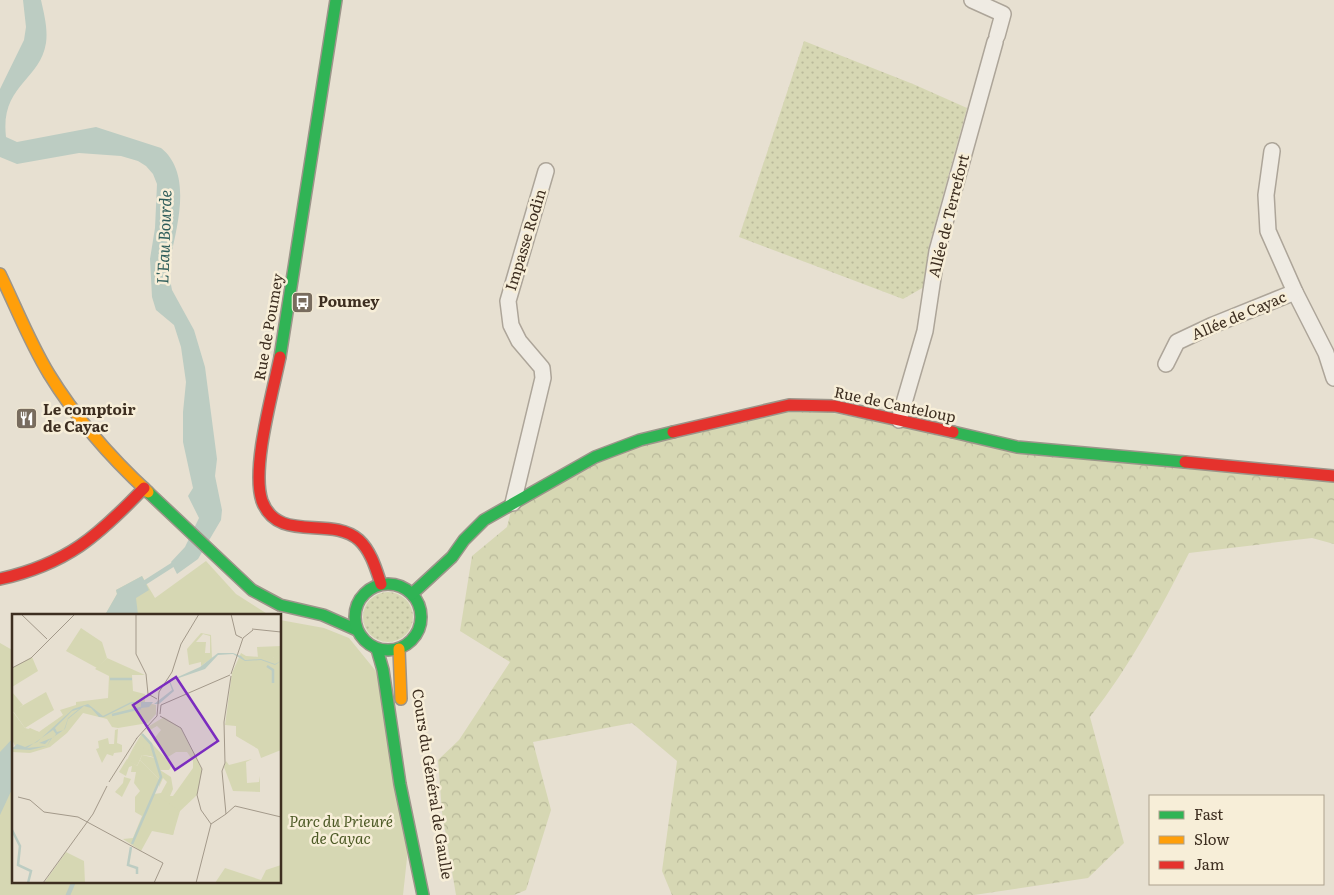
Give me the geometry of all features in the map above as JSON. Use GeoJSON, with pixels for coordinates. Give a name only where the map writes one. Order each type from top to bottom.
{"type":"FeatureCollection","features":[{"type":"Feature","properties":{"kind":"street","name":"Rue de Poumey"},"geometry":{"type":"LineString","coordinates":[[336,0],[282,349],[266,429],[260,483],[263,501],[272,515],[281,522],[295,528],[335,528],[354,536],[365,547],[382,584]]}},
{"type":"Feature","properties":{"kind":"street","name":"Allée de Terrefort"},"geometry":{"type":"LineString","coordinates":[[899,420],[925,331],[937,251],[1003,14],[972,0]]}},
{"type":"Feature","properties":{"kind":"street"},"geometry":{"type":"LineString","coordinates":[[1272,151],[1266,195],[1268,231],[1326,353],[1334,378]]}},
{"type":"Feature","properties":{"kind":"street","name":"Impasse Rodin"},"geometry":{"type":"LineString","coordinates":[[513,503],[543,378],[542,368],[519,341],[511,326],[508,301],[546,171]]}},
{"type":"Feature","properties":{"kind":"street"},"geometry":{"type":"LineString","coordinates":[[0,274],[48,373],[60,392],[93,436],[144,488],[238,579],[267,599],[295,610],[323,615],[357,630]]}},
{"type":"Feature","properties":{"kind":"street","name":"Allée de Cayac"},"geometry":{"type":"LineString","coordinates":[[1166,364],[1177,342],[1213,325],[1296,292]]}},
{"type":"Feature","properties":{"kind":"street","name":"Rue de Canteloup"},"geometry":{"type":"LineString","coordinates":[[412,594],[452,557],[474,529],[513,503],[542,490],[595,457],[640,440],[789,405],[835,406],[1017,447],[1334,476]]}},
{"type":"Feature","properties":{"kind":"street"},"geometry":{"type":"LineString","coordinates":[[0,579],[48,567],[75,551],[94,538],[144,488]]}},
{"type":"Feature","properties":{"kind":"street"},"geometry":{"type":"LineString","coordinates":[[382,584],[398,585],[412,594],[420,610],[419,628],[415,637],[399,649],[377,649],[368,644],[357,630],[354,614],[366,592],[382,584]]}},
{"type":"Feature","properties":{"kind":"street"},"geometry":{"type":"LineString","coordinates":[[323,615],[357,606]]}},
{"type":"Feature","properties":{"kind":"street"},"geometry":{"type":"LineString","coordinates":[[377,649],[384,670],[400,784],[423,895]]}},
{"type":"Feature","properties":{"kind":"street","name":"Cours du Général de Gaulle"},"geometry":{"type":"LineString","coordinates":[[399,649],[402,710]]}},
{"type":"Feature","properties":{"kind":"green space"},"geometry":{"type":"Polygon","coordinates":[[[804,41],[913,84],[967,108],[929,246],[924,287],[903,299],[739,237],[804,41]]]}},
{"type":"Feature","properties":{"kind":"green space"},"geometry":{"type":"Polygon","coordinates":[[[789,405],[1017,447],[1334,476],[1334,544],[1312,538],[1189,553],[1144,637],[1105,698],[1090,717],[1124,843],[1088,878],[974,895],[672,895],[662,871],[677,761],[632,723],[533,742],[551,810],[526,890],[514,895],[456,895],[442,812],[438,760],[459,740],[510,662],[460,631],[472,556],[507,527],[513,503],[595,457],[789,405]]]}},
{"type":"Feature","properties":{"kind":"green space"},"geometry":{"type":"Polygon","coordinates":[[[206,561],[236,594],[267,614],[106,614],[117,594],[116,590],[142,576],[155,598],[206,561]]]}},
{"type":"Feature","properties":{"kind":"green space"},"geometry":{"type":"Polygon","coordinates":[[[383,592],[393,592],[406,599],[413,612],[413,622],[406,635],[393,642],[383,642],[374,638],[367,631],[363,622],[363,612],[367,603],[374,596],[383,592]]]}},
{"type":"Feature","properties":{"kind":"green space","name":"Parc du Prieuré de Cayac"},"geometry":{"type":"Polygon","coordinates":[[[281,620],[324,628],[349,638],[379,675],[408,849],[403,895],[0,895],[0,643],[12,650],[12,882],[281,882],[281,620]]]}},
{"type":"Feature","properties":{"kind":"water"},"geometry":{"type":"Polygon","coordinates":[[[23,0],[41,0],[46,26],[46,43],[42,56],[36,66],[14,94],[6,120],[6,137],[17,142],[96,127],[161,148],[171,159],[177,173],[180,205],[168,269],[172,290],[194,330],[205,367],[217,459],[215,476],[222,510],[221,520],[198,559],[177,574],[171,562],[185,547],[199,518],[188,496],[193,488],[183,442],[186,382],[181,347],[174,325],[156,310],[152,297],[150,259],[155,228],[157,184],[153,174],[146,166],[138,161],[121,156],[79,153],[17,164],[0,157],[0,89],[24,40],[26,27],[23,0]]]}},
{"type":"Feature","properties":{"kind":"water"},"geometry":{"type":"Polygon","coordinates":[[[142,576],[149,590],[136,598],[138,614],[106,614],[117,594],[116,590],[142,576]]]}},
{"type":"Feature","properties":{"kind":"water"},"geometry":{"type":"Polygon","coordinates":[[[12,739],[12,789],[0,815],[0,752],[12,739]]]}},
{"type":"Feature","properties":{"kind":"waterway","name":"L'Eau Bourde"},"geometry":{"type":"LineString","coordinates":[[141,585],[177,562]]}},
{"type":"Feature","properties":{"kind":"waterway"},"geometry":{"type":"LineString","coordinates":[[68,895],[74,882]]}},
{"type":"Feature","properties":{"kind":"traffic: fast"},"geometry":{"type":"LineString","coordinates":[[280,357],[336,0]]}},
{"type":"Feature","properties":{"kind":"traffic: fast"},"geometry":{"type":"LineString","coordinates":[[412,594],[452,557],[464,540],[484,520],[595,457],[640,440],[673,432]]}},
{"type":"Feature","properties":{"kind":"traffic: fast"},"geometry":{"type":"LineString","coordinates":[[953,432],[1017,447],[1185,462]]}},
{"type":"Feature","properties":{"kind":"traffic: fast"},"geometry":{"type":"LineString","coordinates":[[148,492],[252,590],[280,605],[323,615],[357,630]]}},
{"type":"Feature","properties":{"kind":"traffic: fast"},"geometry":{"type":"LineString","coordinates":[[382,584],[394,584],[406,589],[416,599],[421,611],[421,617],[419,630],[406,645],[394,650],[382,650],[370,645],[360,635],[355,623],[355,611],[360,599],[370,589],[382,584]]}},
{"type":"Feature","properties":{"kind":"traffic: fast"},"geometry":{"type":"LineString","coordinates":[[377,649],[383,670],[400,784],[423,895]]}},
{"type":"Feature","properties":{"kind":"traffic: slow"},"geometry":{"type":"LineString","coordinates":[[0,274],[36,350],[59,390],[94,436],[148,492]]}},
{"type":"Feature","properties":{"kind":"traffic: slow"},"geometry":{"type":"LineString","coordinates":[[399,649],[401,699]]}},
{"type":"Feature","properties":{"kind":"traffic: jam"},"geometry":{"type":"LineString","coordinates":[[280,357],[261,450],[259,487],[262,501],[270,514],[280,522],[292,526],[334,529],[347,533],[359,540],[370,555],[381,584]]}},
{"type":"Feature","properties":{"kind":"traffic: jam"},"geometry":{"type":"LineString","coordinates":[[673,432],[789,405],[835,406],[953,432]]}},
{"type":"Feature","properties":{"kind":"traffic: jam"},"geometry":{"type":"LineString","coordinates":[[1185,462],[1334,476]]}},
{"type":"Feature","properties":{"kind":"traffic: jam"},"geometry":{"type":"LineString","coordinates":[[0,579],[24,573],[44,565],[80,546],[112,520],[144,488]]}},
{"type":"Feature","properties":{"kind":"place","name":"Poumey"},"geometry":{"type":"Point","coordinates":[302,302]}},
{"type":"Feature","properties":{"kind":"place","name":"Le comptoir de Cayac"},"geometry":{"type":"Point","coordinates":[27,419]}}]}
